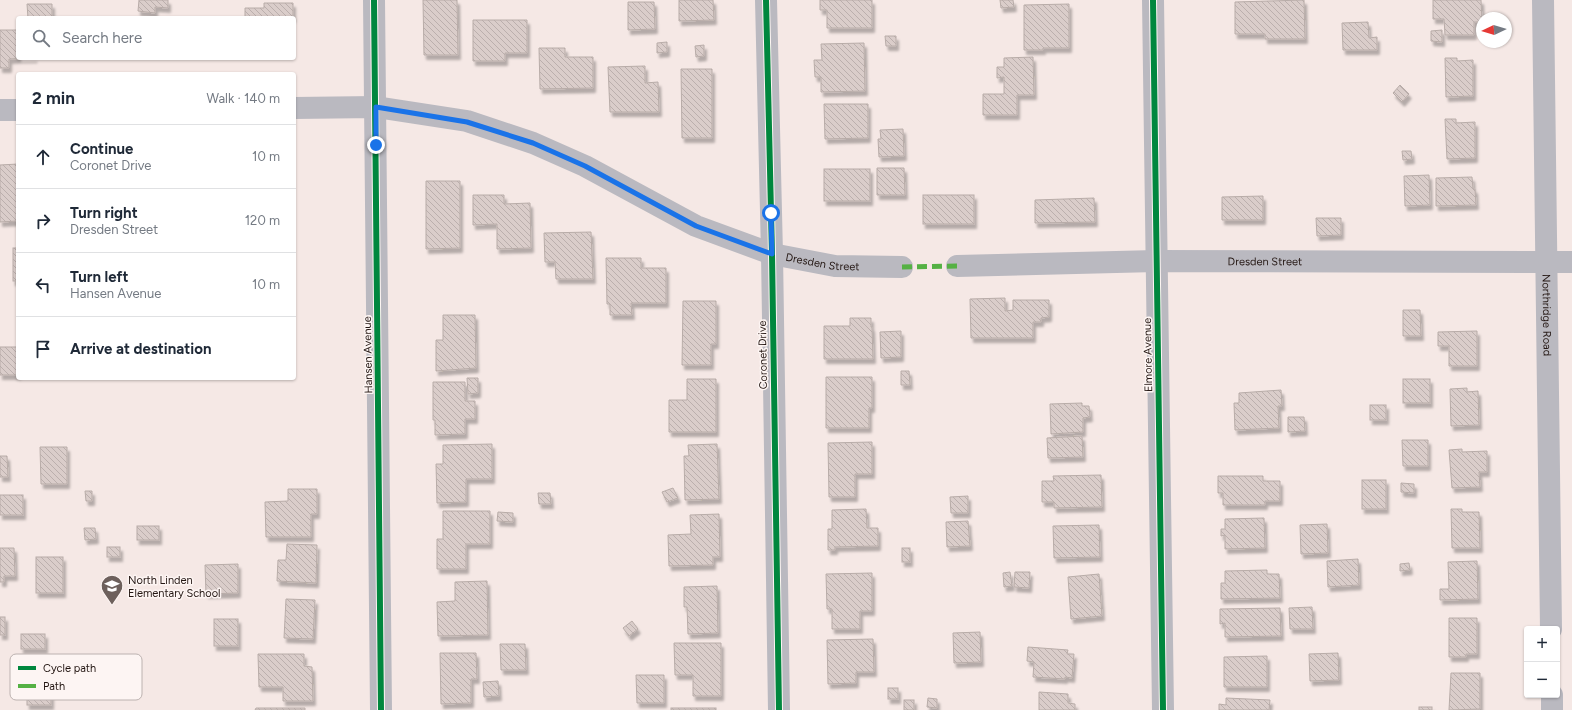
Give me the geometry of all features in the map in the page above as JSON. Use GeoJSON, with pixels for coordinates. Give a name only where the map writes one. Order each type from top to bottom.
{"type":"FeatureCollection","features":[{"type":"Feature","properties":{"kind":"street","name":"Hansen Avenue"},"geometry":{"type":"LineString","coordinates":[[374,0],[381,710]]}},
{"type":"Feature","properties":{"kind":"street","name":"Coronet Drive"},"geometry":{"type":"LineString","coordinates":[[766,0],[772,254],[779,710]]}},
{"type":"Feature","properties":{"kind":"street","name":"Elmore Avenue"},"geometry":{"type":"LineString","coordinates":[[1153,0],[1163,710]]}},
{"type":"Feature","properties":{"kind":"street","name":"Northridge Road"},"geometry":{"type":"LineString","coordinates":[[1543,0],[1551,626]]}},
{"type":"Feature","properties":{"kind":"street","name":"Dresden Street"},"geometry":{"type":"LineString","coordinates":[[296,108],[376,107],[467,122],[533,143],[585,166],[696,226],[772,254],[835,266],[902,267]]}},
{"type":"Feature","properties":{"kind":"street"},"geometry":{"type":"LineString","coordinates":[[0,110],[16,110]]}},
{"type":"Feature","properties":{"kind":"street","name":"Dresden Street"},"geometry":{"type":"LineString","coordinates":[[957,266],[1156,261],[1572,262]]}},
{"type":"Feature","properties":{"kind":"street"},"geometry":{"type":"LineString","coordinates":[[1552,698],[1552,710]]}},
{"type":"Feature","properties":{"kind":"building"},"geometry":{"type":"Polygon","coordinates":[[[139,0],[168,0],[168,8],[155,7],[155,13],[138,11],[139,0]]]}},
{"type":"Feature","properties":{"kind":"building"},"geometry":{"type":"Polygon","coordinates":[[[423,0],[457,0],[458,55],[424,55],[423,0]]]}},
{"type":"Feature","properties":{"kind":"building"},"geometry":{"type":"Polygon","coordinates":[[[679,0],[713,0],[714,20],[679,21],[679,0]]]}},
{"type":"Feature","properties":{"kind":"building"},"geometry":{"type":"Polygon","coordinates":[[[820,0],[872,0],[872,28],[827,28],[827,10],[820,10],[820,0]]]}},
{"type":"Feature","properties":{"kind":"building"},"geometry":{"type":"Polygon","coordinates":[[[1000,0],[1013,0],[1014,7],[1001,8],[1000,0]]]}},
{"type":"Feature","properties":{"kind":"building"},"geometry":{"type":"Polygon","coordinates":[[[1304,0],[1305,39],[1265,39],[1265,34],[1235,34],[1235,2],[1304,0]]]}},
{"type":"Feature","properties":{"kind":"building"},"geometry":{"type":"Polygon","coordinates":[[[1433,0],[1481,0],[1482,12],[1476,12],[1474,35],[1445,35],[1444,19],[1433,19],[1433,0]]]}},
{"type":"Feature","properties":{"kind":"building"},"geometry":{"type":"Polygon","coordinates":[[[628,2],[654,2],[655,29],[628,30],[628,2]]]}},
{"type":"Feature","properties":{"kind":"building"},"geometry":{"type":"Polygon","coordinates":[[[264,3],[293,3],[293,16],[245,16],[245,8],[264,8],[264,3]]]}},
{"type":"Feature","properties":{"kind":"building"},"geometry":{"type":"Polygon","coordinates":[[[27,4],[52,4],[52,16],[28,16],[27,4]]]}},
{"type":"Feature","properties":{"kind":"building"},"geometry":{"type":"Polygon","coordinates":[[[1069,4],[1069,48],[1024,50],[1024,5],[1069,4]]]}},
{"type":"Feature","properties":{"kind":"building"},"geometry":{"type":"Polygon","coordinates":[[[473,20],[527,20],[527,53],[505,53],[505,61],[473,61],[473,20]]]}},
{"type":"Feature","properties":{"kind":"building"},"geometry":{"type":"Polygon","coordinates":[[[1368,22],[1369,38],[1377,37],[1377,50],[1343,50],[1342,23],[1368,22]]]}},
{"type":"Feature","properties":{"kind":"building"},"geometry":{"type":"Polygon","coordinates":[[[0,30],[16,30],[16,59],[9,59],[9,68],[0,68],[0,30]]]}},
{"type":"Feature","properties":{"kind":"building"},"geometry":{"type":"Polygon","coordinates":[[[1442,30],[1442,42],[1431,41],[1431,31],[1442,30]]]}},
{"type":"Feature","properties":{"kind":"building"},"geometry":{"type":"Polygon","coordinates":[[[885,36],[896,36],[896,46],[886,46],[885,36]]]}},
{"type":"Feature","properties":{"kind":"building"},"geometry":{"type":"Polygon","coordinates":[[[667,42],[667,52],[657,53],[657,43],[667,42]]]}},
{"type":"Feature","properties":{"kind":"building"},"geometry":{"type":"Polygon","coordinates":[[[864,43],[865,91],[821,92],[821,77],[815,77],[814,60],[822,60],[821,44],[864,43]]]}},
{"type":"Feature","properties":{"kind":"building"},"geometry":{"type":"Polygon","coordinates":[[[704,45],[704,56],[696,57],[695,46],[704,45]]]}},
{"type":"Feature","properties":{"kind":"building"},"geometry":{"type":"Polygon","coordinates":[[[539,48],[565,48],[565,57],[593,57],[593,88],[540,89],[539,48]]]}},
{"type":"Feature","properties":{"kind":"building"},"geometry":{"type":"Polygon","coordinates":[[[1033,57],[1034,95],[1017,95],[1017,115],[983,115],[983,94],[1004,94],[1004,77],[997,78],[997,67],[1004,67],[1004,58],[1033,57]]]}},
{"type":"Feature","properties":{"kind":"building"},"geometry":{"type":"Polygon","coordinates":[[[1445,58],[1457,58],[1457,61],[1473,60],[1473,96],[1446,97],[1445,58]]]}},
{"type":"Feature","properties":{"kind":"building"},"geometry":{"type":"Polygon","coordinates":[[[645,66],[645,83],[658,82],[659,112],[610,112],[608,67],[645,66]]]}},
{"type":"Feature","properties":{"kind":"building"},"geometry":{"type":"Polygon","coordinates":[[[681,69],[712,69],[712,138],[682,138],[681,69]]]}},
{"type":"Feature","properties":{"kind":"building"},"geometry":{"type":"Polygon","coordinates":[[[1400,85],[1409,94],[1402,102],[1393,93],[1400,85]]]}},
{"type":"Feature","properties":{"kind":"building"},"geometry":{"type":"Polygon","coordinates":[[[824,104],[868,104],[868,138],[825,139],[824,104]]]}},
{"type":"Feature","properties":{"kind":"building"},"geometry":{"type":"Polygon","coordinates":[[[1445,119],[1456,119],[1456,123],[1475,122],[1475,158],[1447,159],[1445,119]]]}},
{"type":"Feature","properties":{"kind":"building"},"geometry":{"type":"Polygon","coordinates":[[[903,129],[904,156],[879,157],[878,139],[881,139],[880,130],[903,129]]]}},
{"type":"Feature","properties":{"kind":"building"},"geometry":{"type":"Polygon","coordinates":[[[1402,151],[1411,151],[1412,159],[1403,160],[1402,151]]]}},
{"type":"Feature","properties":{"kind":"building"},"geometry":{"type":"Polygon","coordinates":[[[16,164],[16,221],[0,222],[0,165],[16,164]]]}},
{"type":"Feature","properties":{"kind":"building"},"geometry":{"type":"Polygon","coordinates":[[[877,168],[904,168],[905,195],[877,195],[877,168]]]}},
{"type":"Feature","properties":{"kind":"building"},"geometry":{"type":"Polygon","coordinates":[[[824,169],[870,169],[870,201],[824,201],[824,169]]]}},
{"type":"Feature","properties":{"kind":"building"},"geometry":{"type":"Polygon","coordinates":[[[1429,175],[1430,205],[1405,206],[1404,176],[1429,175]]]}},
{"type":"Feature","properties":{"kind":"building"},"geometry":{"type":"Polygon","coordinates":[[[1472,177],[1473,189],[1475,189],[1476,205],[1436,206],[1436,178],[1472,177]]]}},
{"type":"Feature","properties":{"kind":"building"},"geometry":{"type":"Polygon","coordinates":[[[426,181],[460,181],[460,248],[426,249],[426,181]]]}},
{"type":"Feature","properties":{"kind":"building"},"geometry":{"type":"Polygon","coordinates":[[[473,195],[504,195],[504,204],[530,203],[531,248],[497,249],[497,224],[473,225],[473,195]]]}},
{"type":"Feature","properties":{"kind":"building"},"geometry":{"type":"Polygon","coordinates":[[[923,195],[974,195],[974,224],[923,224],[923,195]]]}},
{"type":"Feature","properties":{"kind":"building"},"geometry":{"type":"Polygon","coordinates":[[[1263,196],[1263,220],[1222,220],[1222,197],[1263,196]]]}},
{"type":"Feature","properties":{"kind":"building"},"geometry":{"type":"Polygon","coordinates":[[[1094,198],[1095,222],[1035,223],[1035,200],[1094,198]]]}},
{"type":"Feature","properties":{"kind":"building"},"geometry":{"type":"Polygon","coordinates":[[[1316,218],[1341,218],[1341,235],[1317,236],[1316,218]]]}},
{"type":"Feature","properties":{"kind":"building"},"geometry":{"type":"Polygon","coordinates":[[[591,232],[593,279],[556,279],[555,262],[545,262],[544,233],[591,232]]]}},
{"type":"Feature","properties":{"kind":"building"},"geometry":{"type":"Polygon","coordinates":[[[13,248],[16,248],[16,281],[13,281],[13,248]]]}},
{"type":"Feature","properties":{"kind":"building"},"geometry":{"type":"Polygon","coordinates":[[[606,258],[641,258],[641,268],[666,268],[666,303],[631,303],[632,315],[610,315],[610,304],[607,304],[606,258]]]}},
{"type":"Feature","properties":{"kind":"building"},"geometry":{"type":"Polygon","coordinates":[[[1005,298],[1005,311],[1013,310],[1013,300],[1049,300],[1049,317],[1041,318],[1041,322],[1033,322],[1033,338],[971,338],[970,299],[1005,298]]]}},
{"type":"Feature","properties":{"kind":"building"},"geometry":{"type":"Polygon","coordinates":[[[683,301],[716,301],[716,344],[711,344],[711,365],[682,365],[683,301]]]}},
{"type":"Feature","properties":{"kind":"building"},"geometry":{"type":"Polygon","coordinates":[[[1403,310],[1420,310],[1421,336],[1403,336],[1403,310]]]}},
{"type":"Feature","properties":{"kind":"building"},"geometry":{"type":"Polygon","coordinates":[[[443,315],[475,315],[476,368],[436,371],[436,340],[443,340],[443,315]]]}},
{"type":"Feature","properties":{"kind":"building"},"geometry":{"type":"Polygon","coordinates":[[[850,318],[871,318],[873,359],[824,359],[824,326],[850,326],[850,318]]]}},
{"type":"Feature","properties":{"kind":"building"},"geometry":{"type":"Polygon","coordinates":[[[901,331],[901,357],[881,358],[880,332],[901,331]]]}},
{"type":"Feature","properties":{"kind":"building"},"geometry":{"type":"Polygon","coordinates":[[[1477,331],[1477,366],[1449,366],[1449,346],[1438,346],[1438,332],[1477,331]]]}},
{"type":"Feature","properties":{"kind":"building"},"geometry":{"type":"Polygon","coordinates":[[[0,347],[16,347],[16,375],[0,375],[0,347]]]}},
{"type":"Feature","properties":{"kind":"building"},"geometry":{"type":"Polygon","coordinates":[[[901,371],[909,371],[910,385],[901,385],[901,371]]]}},
{"type":"Feature","properties":{"kind":"building"},"geometry":{"type":"Polygon","coordinates":[[[826,377],[872,377],[872,408],[869,408],[869,428],[826,428],[826,377]]]}},
{"type":"Feature","properties":{"kind":"building"},"geometry":{"type":"Polygon","coordinates":[[[467,378],[478,378],[478,393],[468,394],[467,378]]]}},
{"type":"Feature","properties":{"kind":"building"},"geometry":{"type":"Polygon","coordinates":[[[687,379],[716,379],[716,432],[669,432],[669,400],[687,400],[687,379]]]}},
{"type":"Feature","properties":{"kind":"building"},"geometry":{"type":"Polygon","coordinates":[[[1403,379],[1430,379],[1430,403],[1403,403],[1403,379]]]}},
{"type":"Feature","properties":{"kind":"building"},"geometry":{"type":"Polygon","coordinates":[[[433,382],[465,382],[465,401],[475,401],[475,419],[465,419],[465,434],[435,435],[435,420],[433,420],[433,382]]]}},
{"type":"Feature","properties":{"kind":"building"},"geometry":{"type":"Polygon","coordinates":[[[1467,388],[1467,392],[1478,391],[1479,425],[1451,426],[1450,389],[1467,388]]]}},
{"type":"Feature","properties":{"kind":"building"},"geometry":{"type":"Polygon","coordinates":[[[1281,390],[1282,406],[1278,406],[1279,428],[1235,430],[1234,403],[1239,403],[1239,393],[1281,390]]]}},
{"type":"Feature","properties":{"kind":"building"},"geometry":{"type":"Polygon","coordinates":[[[1082,403],[1082,406],[1089,406],[1090,417],[1083,418],[1083,432],[1051,434],[1050,404],[1082,403]]]}},
{"type":"Feature","properties":{"kind":"building"},"geometry":{"type":"Polygon","coordinates":[[[1370,405],[1386,405],[1386,420],[1370,420],[1370,405]]]}},
{"type":"Feature","properties":{"kind":"building"},"geometry":{"type":"Polygon","coordinates":[[[1288,417],[1304,417],[1305,431],[1288,432],[1288,417]]]}},
{"type":"Feature","properties":{"kind":"building"},"geometry":{"type":"Polygon","coordinates":[[[1082,436],[1083,457],[1048,458],[1047,438],[1082,436]]]}},
{"type":"Feature","properties":{"kind":"building"},"geometry":{"type":"Polygon","coordinates":[[[1402,440],[1428,440],[1428,466],[1403,466],[1402,440]]]}},
{"type":"Feature","properties":{"kind":"building"},"geometry":{"type":"Polygon","coordinates":[[[872,442],[872,474],[855,474],[855,497],[829,497],[828,443],[872,442]]]}},
{"type":"Feature","properties":{"kind":"building"},"geometry":{"type":"Polygon","coordinates":[[[492,444],[492,479],[466,479],[466,502],[437,503],[436,464],[443,464],[443,445],[492,444]]]}},
{"type":"Feature","properties":{"kind":"building"},"geometry":{"type":"Polygon","coordinates":[[[717,444],[719,499],[685,500],[684,456],[689,456],[688,445],[717,444]]]}},
{"type":"Feature","properties":{"kind":"building"},"geometry":{"type":"Polygon","coordinates":[[[40,447],[67,447],[67,484],[41,484],[40,447]]]}},
{"type":"Feature","properties":{"kind":"building"},"geometry":{"type":"Polygon","coordinates":[[[1462,449],[1462,452],[1487,451],[1487,472],[1479,472],[1480,487],[1452,488],[1449,450],[1462,449]]]}},
{"type":"Feature","properties":{"kind":"building"},"geometry":{"type":"Polygon","coordinates":[[[0,456],[7,456],[8,477],[0,477],[0,456]]]}},
{"type":"Feature","properties":{"kind":"building"},"geometry":{"type":"Polygon","coordinates":[[[1101,475],[1102,507],[1054,508],[1054,502],[1042,502],[1042,481],[1054,481],[1053,476],[1101,475]]]}},
{"type":"Feature","properties":{"kind":"building"},"geometry":{"type":"Polygon","coordinates":[[[1218,476],[1263,476],[1263,481],[1280,481],[1280,501],[1265,501],[1265,505],[1223,505],[1223,493],[1218,493],[1218,476]]]}},
{"type":"Feature","properties":{"kind":"building"},"geometry":{"type":"Polygon","coordinates":[[[1362,480],[1386,480],[1386,509],[1362,509],[1362,480]]]}},
{"type":"Feature","properties":{"kind":"building"},"geometry":{"type":"Polygon","coordinates":[[[1401,483],[1414,484],[1414,493],[1401,492],[1401,483]]]}},
{"type":"Feature","properties":{"kind":"building"},"geometry":{"type":"Polygon","coordinates":[[[673,488],[678,498],[667,502],[662,492],[673,488]]]}},
{"type":"Feature","properties":{"kind":"building"},"geometry":{"type":"Polygon","coordinates":[[[288,489],[317,489],[317,514],[311,514],[311,537],[266,537],[265,502],[288,501],[288,489]]]}},
{"type":"Feature","properties":{"kind":"building"},"geometry":{"type":"Polygon","coordinates":[[[85,491],[92,491],[92,501],[86,501],[85,491]]]}},
{"type":"Feature","properties":{"kind":"building"},"geometry":{"type":"Polygon","coordinates":[[[538,493],[550,493],[551,504],[539,504],[538,493]]]}},
{"type":"Feature","properties":{"kind":"building"},"geometry":{"type":"Polygon","coordinates":[[[0,495],[23,495],[23,515],[0,515],[0,495]]]}},
{"type":"Feature","properties":{"kind":"building"},"geometry":{"type":"Polygon","coordinates":[[[968,496],[968,513],[951,513],[950,497],[968,496]]]}},
{"type":"Feature","properties":{"kind":"building"},"geometry":{"type":"Polygon","coordinates":[[[866,509],[867,528],[878,528],[878,546],[835,547],[835,550],[828,550],[828,529],[832,529],[832,510],[866,509]]]}},
{"type":"Feature","properties":{"kind":"building"},"geometry":{"type":"Polygon","coordinates":[[[1451,509],[1462,509],[1462,512],[1479,512],[1480,548],[1452,548],[1451,509]]]}},
{"type":"Feature","properties":{"kind":"building"},"geometry":{"type":"Polygon","coordinates":[[[443,511],[490,511],[490,544],[466,544],[466,569],[437,569],[437,539],[443,539],[443,511]]]}},
{"type":"Feature","properties":{"kind":"building"},"geometry":{"type":"Polygon","coordinates":[[[498,512],[513,513],[513,522],[497,521],[498,512]]]}},
{"type":"Feature","properties":{"kind":"building"},"geometry":{"type":"Polygon","coordinates":[[[719,514],[720,557],[713,557],[713,565],[669,566],[668,535],[691,534],[690,515],[719,514]]]}},
{"type":"Feature","properties":{"kind":"building"},"geometry":{"type":"Polygon","coordinates":[[[1264,518],[1265,548],[1225,549],[1225,535],[1221,536],[1221,529],[1225,529],[1225,519],[1264,518]]]}},
{"type":"Feature","properties":{"kind":"building"},"geometry":{"type":"Polygon","coordinates":[[[968,521],[970,546],[947,547],[946,522],[968,521]]]}},
{"type":"Feature","properties":{"kind":"building"},"geometry":{"type":"Polygon","coordinates":[[[1327,524],[1328,553],[1301,554],[1300,525],[1327,524]]]}},
{"type":"Feature","properties":{"kind":"building"},"geometry":{"type":"Polygon","coordinates":[[[1099,525],[1100,557],[1054,558],[1053,526],[1099,525]]]}},
{"type":"Feature","properties":{"kind":"building"},"geometry":{"type":"Polygon","coordinates":[[[137,526],[159,526],[159,540],[137,540],[137,526]]]}},
{"type":"Feature","properties":{"kind":"building"},"geometry":{"type":"Polygon","coordinates":[[[84,528],[95,528],[96,539],[85,540],[84,528]]]}},
{"type":"Feature","properties":{"kind":"building"},"geometry":{"type":"Polygon","coordinates":[[[287,544],[317,545],[316,583],[277,581],[278,560],[286,560],[287,544]]]}},
{"type":"Feature","properties":{"kind":"building"},"geometry":{"type":"Polygon","coordinates":[[[107,547],[120,547],[120,557],[107,557],[107,547]]]}},
{"type":"Feature","properties":{"kind":"building"},"geometry":{"type":"Polygon","coordinates":[[[0,548],[14,548],[15,576],[4,576],[4,582],[0,582],[0,548]]]}},
{"type":"Feature","properties":{"kind":"building"},"geometry":{"type":"Polygon","coordinates":[[[902,548],[910,548],[910,562],[902,562],[902,548]]]}},
{"type":"Feature","properties":{"kind":"building"},"geometry":{"type":"Polygon","coordinates":[[[36,557],[63,557],[63,593],[36,593],[36,557]]]}},
{"type":"Feature","properties":{"kind":"building"},"geometry":{"type":"Polygon","coordinates":[[[1358,559],[1359,585],[1328,587],[1327,561],[1358,559]]]}},
{"type":"Feature","properties":{"kind":"building"},"geometry":{"type":"Polygon","coordinates":[[[1477,561],[1478,599],[1440,600],[1440,589],[1449,589],[1448,562],[1477,561]]]}},
{"type":"Feature","properties":{"kind":"building"},"geometry":{"type":"Polygon","coordinates":[[[1409,563],[1410,570],[1400,571],[1400,564],[1409,563]]]}},
{"type":"Feature","properties":{"kind":"building"},"geometry":{"type":"Polygon","coordinates":[[[238,564],[238,593],[206,594],[205,565],[238,564]]]}},
{"type":"Feature","properties":{"kind":"building"},"geometry":{"type":"Polygon","coordinates":[[[1267,570],[1267,574],[1279,574],[1280,598],[1221,599],[1221,583],[1225,583],[1225,571],[1267,570]]]}},
{"type":"Feature","properties":{"kind":"building"},"geometry":{"type":"Polygon","coordinates":[[[1010,572],[1012,586],[1004,587],[1003,573],[1010,572]]]}},
{"type":"Feature","properties":{"kind":"building"},"geometry":{"type":"Polygon","coordinates":[[[1015,572],[1030,572],[1029,588],[1014,587],[1015,572]]]}},
{"type":"Feature","properties":{"kind":"building"},"geometry":{"type":"Polygon","coordinates":[[[872,573],[872,611],[860,611],[860,629],[832,629],[832,609],[827,609],[826,574],[872,573]]]}},
{"type":"Feature","properties":{"kind":"building"},"geometry":{"type":"Polygon","coordinates":[[[1099,574],[1102,616],[1071,619],[1068,577],[1099,574]]]}},
{"type":"Feature","properties":{"kind":"building"},"geometry":{"type":"Polygon","coordinates":[[[487,581],[488,635],[438,636],[437,602],[455,601],[455,582],[487,581]]]}},
{"type":"Feature","properties":{"kind":"building"},"geometry":{"type":"Polygon","coordinates":[[[717,586],[718,633],[688,634],[687,607],[684,607],[684,587],[717,586]]]}},
{"type":"Feature","properties":{"kind":"building"},"geometry":{"type":"Polygon","coordinates":[[[286,599],[315,600],[313,639],[284,638],[286,599]]]}},
{"type":"Feature","properties":{"kind":"building"},"geometry":{"type":"Polygon","coordinates":[[[1312,607],[1313,629],[1290,629],[1289,608],[1312,607]]]}},
{"type":"Feature","properties":{"kind":"building"},"geometry":{"type":"Polygon","coordinates":[[[1280,608],[1281,636],[1225,637],[1225,623],[1220,624],[1220,609],[1280,608]]]}},
{"type":"Feature","properties":{"kind":"building"},"geometry":{"type":"Polygon","coordinates":[[[0,617],[5,617],[5,635],[0,635],[0,617]]]}},
{"type":"Feature","properties":{"kind":"building"},"geometry":{"type":"Polygon","coordinates":[[[1449,618],[1477,618],[1477,654],[1466,654],[1466,657],[1449,657],[1449,618]]]}},
{"type":"Feature","properties":{"kind":"building"},"geometry":{"type":"Polygon","coordinates":[[[214,619],[238,619],[238,646],[214,646],[214,619]]]}},
{"type":"Feature","properties":{"kind":"building"},"geometry":{"type":"Polygon","coordinates":[[[632,621],[638,629],[629,636],[623,628],[632,621]]]}},
{"type":"Feature","properties":{"kind":"building"},"geometry":{"type":"Polygon","coordinates":[[[980,632],[981,662],[954,663],[953,633],[980,632]]]}},
{"type":"Feature","properties":{"kind":"building"},"geometry":{"type":"Polygon","coordinates":[[[21,634],[45,634],[45,649],[21,649],[21,634]]]}},
{"type":"Feature","properties":{"kind":"building"},"geometry":{"type":"Polygon","coordinates":[[[873,639],[874,672],[856,672],[856,683],[828,684],[827,640],[873,639]]]}},
{"type":"Feature","properties":{"kind":"building"},"geometry":{"type":"Polygon","coordinates":[[[674,643],[721,643],[721,696],[693,696],[693,675],[675,675],[674,643]]]}},
{"type":"Feature","properties":{"kind":"building"},"geometry":{"type":"Polygon","coordinates":[[[500,644],[525,644],[526,670],[501,670],[500,644]]]}},
{"type":"Feature","properties":{"kind":"building"},"geometry":{"type":"Polygon","coordinates":[[[1028,647],[1068,650],[1067,654],[1074,654],[1072,678],[1033,677],[1034,662],[1027,661],[1028,647]]]}},
{"type":"Feature","properties":{"kind":"building"},"geometry":{"type":"Polygon","coordinates":[[[440,653],[476,653],[477,679],[471,679],[471,703],[441,704],[440,653]]]}},
{"type":"Feature","properties":{"kind":"building"},"geometry":{"type":"Polygon","coordinates":[[[1338,653],[1339,680],[1310,681],[1309,654],[1338,653]]]}},
{"type":"Feature","properties":{"kind":"building"},"geometry":{"type":"Polygon","coordinates":[[[258,654],[304,654],[304,666],[312,667],[313,701],[283,701],[283,687],[259,687],[258,654]]]}},
{"type":"Feature","properties":{"kind":"building"},"geometry":{"type":"Polygon","coordinates":[[[1267,656],[1267,687],[1224,687],[1224,657],[1267,656]]]}},
{"type":"Feature","properties":{"kind":"building"},"geometry":{"type":"Polygon","coordinates":[[[1451,673],[1480,673],[1480,709],[1449,710],[1451,673]]]}},
{"type":"Feature","properties":{"kind":"building"},"geometry":{"type":"Polygon","coordinates":[[[636,675],[664,675],[664,703],[637,703],[636,675]]]}},
{"type":"Feature","properties":{"kind":"building"},"geometry":{"type":"Polygon","coordinates":[[[498,681],[499,696],[484,697],[483,682],[498,681]]]}},
{"type":"Feature","properties":{"kind":"building"},"geometry":{"type":"Polygon","coordinates":[[[888,688],[898,688],[898,699],[888,699],[888,688]]]}},
{"type":"Feature","properties":{"kind":"building"},"geometry":{"type":"Polygon","coordinates":[[[1039,692],[1068,694],[1068,703],[1075,704],[1075,710],[1039,710],[1039,692]]]}},
{"type":"Feature","properties":{"kind":"building"},"geometry":{"type":"Polygon","coordinates":[[[928,698],[937,699],[937,708],[927,707],[928,698]]]}},
{"type":"Feature","properties":{"kind":"building"},"geometry":{"type":"Polygon","coordinates":[[[1226,698],[1270,700],[1269,710],[1219,710],[1219,704],[1226,705],[1226,698]]]}},
{"type":"Feature","properties":{"kind":"building"},"geometry":{"type":"Polygon","coordinates":[[[27,700],[51,700],[51,705],[27,705],[27,700]]]}},
{"type":"Feature","properties":{"kind":"building"},"geometry":{"type":"Polygon","coordinates":[[[904,700],[914,700],[914,710],[904,710],[904,700]]]}},
{"type":"Feature","properties":{"kind":"building"},"geometry":{"type":"Polygon","coordinates":[[[1419,707],[1432,707],[1432,710],[1419,710],[1419,707]]]}},
{"type":"Feature","properties":{"kind":"building"},"geometry":{"type":"Polygon","coordinates":[[[256,708],[305,708],[305,710],[255,710],[256,708]]]}},
{"type":"Feature","properties":{"kind":"building"},"geometry":{"type":"Polygon","coordinates":[[[671,708],[716,708],[716,710],[671,710],[671,708]]]}},
{"type":"Feature","properties":{"kind":"marked path"},"geometry":{"type":"LineString","coordinates":[[902,267],[957,266]]}},
{"type":"Feature","properties":{"kind":"cycle path"},"geometry":{"type":"LineString","coordinates":[[374,0],[381,710]]}},
{"type":"Feature","properties":{"kind":"cycle path"},"geometry":{"type":"LineString","coordinates":[[766,0],[772,254],[779,710]]}},
{"type":"Feature","properties":{"kind":"cycle path"},"geometry":{"type":"LineString","coordinates":[[1153,0],[1163,710]]}},
{"type":"Feature","properties":{"kind":"place","name":"North Linden Elementary School"},"geometry":{"type":"Point","coordinates":[112,606]}},
{"type":"Feature","properties":{"kind":"route"},"geometry":{"type":"LineString","coordinates":[[376,145],[376,107],[467,122],[533,143],[585,166],[696,226],[772,254],[771,213]]}}]}
